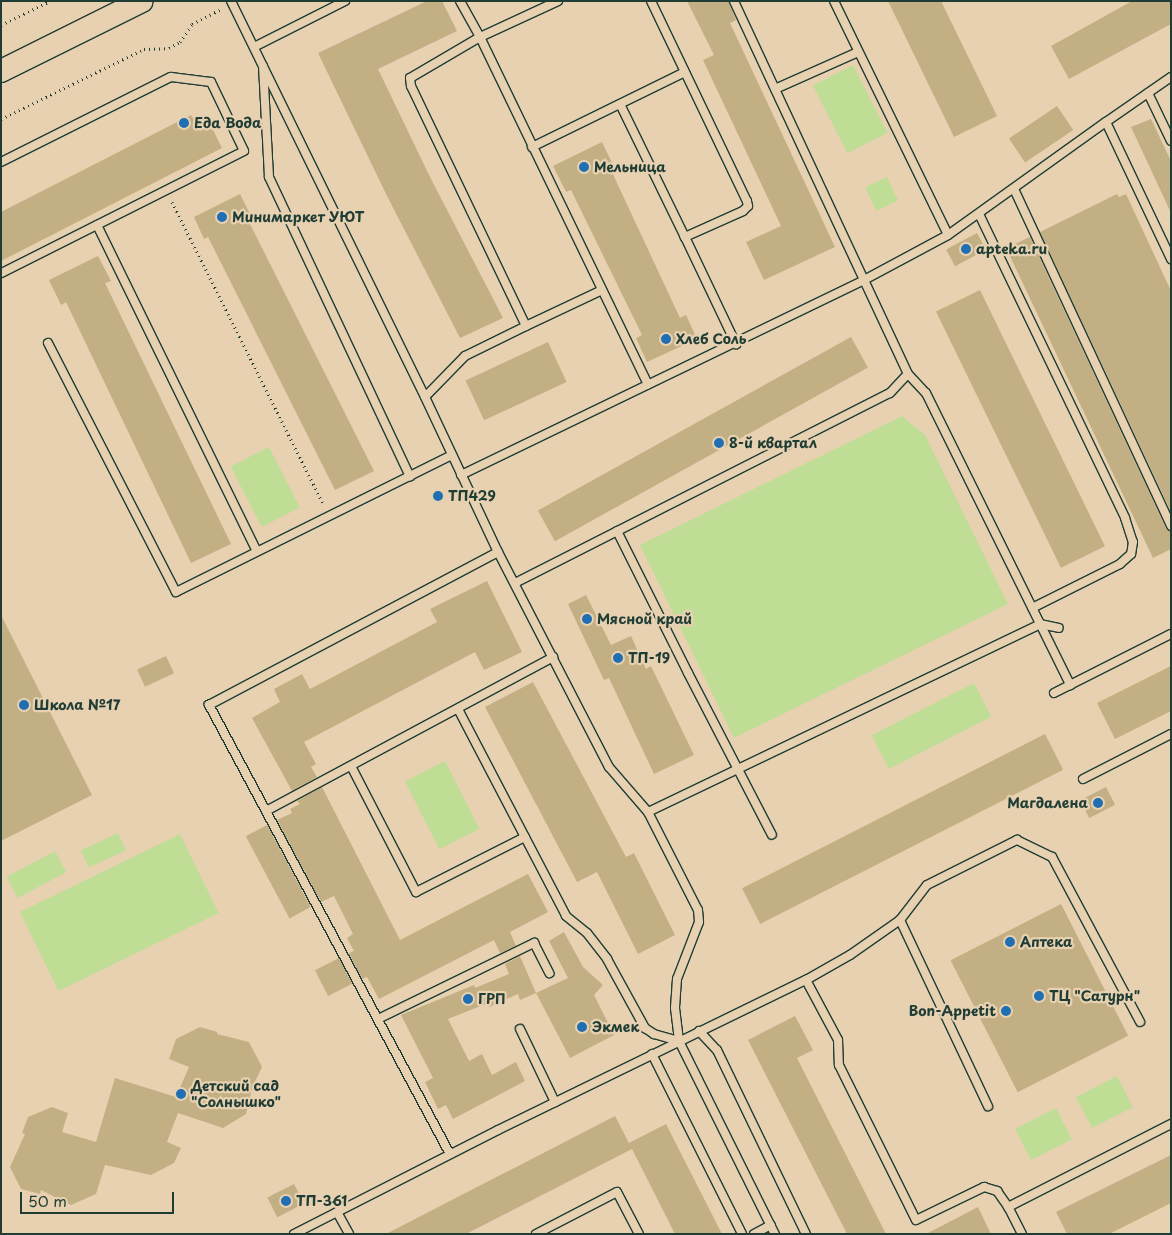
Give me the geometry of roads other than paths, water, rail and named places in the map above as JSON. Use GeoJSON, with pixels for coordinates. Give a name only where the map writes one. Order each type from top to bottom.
{"type":"FeatureCollection","features":[{"type":"Feature","properties":{"kind":"main road"},"geometry":{"type":"LineString","coordinates":[[1,71],[142,1]]}},
{"type":"Feature","properties":{"kind":"lane"},"geometry":{"type":"LineString","coordinates":[[254,48],[345,1]]}},
{"type":"Feature","properties":{"kind":"lane"},"geometry":{"type":"LineString","coordinates":[[460,1],[480,37],[648,385]]}},
{"type":"Feature","properties":{"kind":"lane"},"geometry":{"type":"LineString","coordinates":[[526,326],[410,86],[410,78],[415,72],[480,37],[558,1]]}},
{"type":"Feature","properties":{"kind":"lane"},"geometry":{"type":"LineString","coordinates":[[651,1],[748,206],[743,211],[685,237]]}},
{"type":"Feature","properties":{"kind":"lane"},"geometry":{"type":"LineString","coordinates":[[734,1],[908,374],[926,394],[1070,685]]}},
{"type":"Feature","properties":{"kind":"lane"},"geometry":{"type":"LineString","coordinates":[[834,1],[948,235]]}},
{"type":"Feature","properties":{"kind":"lane"},"geometry":{"type":"LineString","coordinates":[[232,3],[425,397],[498,552],[609,767],[648,812],[698,910],[699,922],[677,979],[675,1008],[678,1041],[775,1234]]}},
{"type":"Feature","properties":{"kind":"lane"},"geometry":{"type":"LineString","coordinates":[[775,89],[858,52]]}},
{"type":"Feature","properties":{"kind":"lane"},"geometry":{"type":"LineString","coordinates":[[263,66],[269,177],[410,476]]}},
{"type":"Feature","properties":{"kind":"lane"},"geometry":{"type":"LineString","coordinates":[[532,147],[685,72]]}},
{"type":"Feature","properties":{"kind":"lane"},"geometry":{"type":"LineString","coordinates":[[1,162],[171,77],[211,82],[244,151],[1,273]]}},
{"type":"Feature","properties":{"kind":"lane"},"geometry":{"type":"LineString","coordinates":[[461,476],[736,344],[864,280],[948,235],[1171,77]]}},
{"type":"Feature","properties":{"kind":"lane"},"geometry":{"type":"LineString","coordinates":[[1148,93],[1171,141]]}},
{"type":"Feature","properties":{"kind":"lane"},"geometry":{"type":"LineString","coordinates":[[620,104],[736,344]]}},
{"type":"Feature","properties":{"kind":"lane"},"geometry":{"type":"LineString","coordinates":[[1106,122],[1171,259]]}},
{"type":"Feature","properties":{"kind":"lane"},"geometry":{"type":"LineString","coordinates":[[1014,189],[1171,526]]}},
{"type":"Feature","properties":{"kind":"lane"},"geometry":{"type":"LineString","coordinates":[[979,214],[1124,518],[1133,542],[1131,554],[1120,564],[1032,608]]}},
{"type":"Feature","properties":{"kind":"lane"},"geometry":{"type":"LineString","coordinates":[[96,225],[257,552]]}},
{"type":"Feature","properties":{"kind":"lane"},"geometry":{"type":"LineString","coordinates":[[425,397],[465,356],[602,290]]}},
{"type":"Feature","properties":{"kind":"lane"},"geometry":{"type":"LineString","coordinates":[[48,343],[176,592],[452,455]]}},
{"type":"Feature","properties":{"kind":"lane"},"geometry":{"type":"LineString","coordinates":[[515,584],[890,393],[908,374]]}},
{"type":"Feature","properties":{"kind":"lane"},"geometry":{"type":"LineString","coordinates":[[618,531],[772,835]]}},
{"type":"Feature","properties":{"kind":"lane"},"geometry":{"type":"LineString","coordinates":[[450,1154],[210,704],[498,552]]}},
{"type":"Feature","properties":{"kind":"lane"},"geometry":{"type":"LineString","coordinates":[[648,812],[1040,624],[1059,628]]}},
{"type":"Feature","properties":{"kind":"lane"},"geometry":{"type":"LineString","coordinates":[[1054,693],[1171,634]]}},
{"type":"Feature","properties":{"kind":"lane"},"geometry":{"type":"LineString","coordinates":[[266,811],[553,658]]}},
{"type":"Feature","properties":{"kind":"lane"},"geometry":{"type":"LineString","coordinates":[[458,709],[566,916],[587,933],[607,959],[645,1028],[654,1034],[678,1041]]}},
{"type":"Feature","properties":{"kind":"lane"},"geometry":{"type":"LineString","coordinates":[[1083,779],[1171,734]]}},
{"type":"Feature","properties":{"kind":"lane"},"geometry":{"type":"LineString","coordinates":[[350,766],[416,892],[525,837]]}},
{"type":"Feature","properties":{"kind":"lane"},"geometry":{"type":"LineString","coordinates":[[294,1234],[450,1154],[806,980],[850,955],[900,920],[928,885],[1017,840],[1052,857],[1140,1022]]}},
{"type":"Feature","properties":{"kind":"lane"},"geometry":{"type":"LineString","coordinates":[[900,920],[988,1106]]}},
{"type":"Feature","properties":{"kind":"lane"},"geometry":{"type":"LineString","coordinates":[[378,1019],[534,943],[549,973]]}},
{"type":"Feature","properties":{"kind":"lane"},"geometry":{"type":"LineString","coordinates":[[806,980],[838,1040],[839,1065],[916,1220],[984,1187],[997,1192],[1008,1207],[1022,1234]]}},
{"type":"Feature","properties":{"kind":"lane"},"geometry":{"type":"LineString","coordinates":[[520,1029],[555,1102]]}},
{"type":"Feature","properties":{"kind":"lane"},"geometry":{"type":"LineString","coordinates":[[699,1031],[717,1050],[806,1234]]}},
{"type":"Feature","properties":{"kind":"lane"},"geometry":{"type":"LineString","coordinates":[[652,1054],[742,1234]]}},
{"type":"Feature","properties":{"kind":"lane"},"geometry":{"type":"LineString","coordinates":[[1008,1207],[1171,1124]]}},
{"type":"Feature","properties":{"kind":"lane"},"geometry":{"type":"LineString","coordinates":[[536,1234],[617,1192],[639,1234]]}},
{"type":"Feature","properties":{"kind":"lane"},"geometry":{"type":"LineString","coordinates":[[337,1212],[349,1234]]}},
{"type":"Feature","properties":{"kind":"lane"},"geometry":{"type":"LineString","coordinates":[[754,1234],[770,1225]]}},
{"type":"Feature","properties":{"kind":"place","name":"Еда Вода"},"geometry":{"type":"Point","coordinates":[184,123]}},
{"type":"Feature","properties":{"kind":"place","name":"Мельница"},"geometry":{"type":"Point","coordinates":[584,167]}},
{"type":"Feature","properties":{"kind":"place","name":"Минимаркет УЮТ"},"geometry":{"type":"Point","coordinates":[222,217]}},
{"type":"Feature","properties":{"kind":"place","name":"apteka.ru"},"geometry":{"type":"Point","coordinates":[966,249]}},
{"type":"Feature","properties":{"kind":"place","name":"Хлеб Соль"},"geometry":{"type":"Point","coordinates":[666,339]}},
{"type":"Feature","properties":{"kind":"place","name":"8-й квартал"},"geometry":{"type":"Point","coordinates":[719,443]}},
{"type":"Feature","properties":{"kind":"place","name":"ТП429"},"geometry":{"type":"Point","coordinates":[438,496]}},
{"type":"Feature","properties":{"kind":"place","name":"Мясной край"},"geometry":{"type":"Point","coordinates":[587,619]}},
{"type":"Feature","properties":{"kind":"place","name":"ТП-19"},"geometry":{"type":"Point","coordinates":[618,658]}},
{"type":"Feature","properties":{"kind":"place","name":"Школа №17"},"geometry":{"type":"Point","coordinates":[24,705]}},
{"type":"Feature","properties":{"kind":"place","name":"Магдалена"},"geometry":{"type":"Point","coordinates":[1098,803]}},
{"type":"Feature","properties":{"kind":"place","name":"Аптека"},"geometry":{"type":"Point","coordinates":[1010,942]}},
{"type":"Feature","properties":{"kind":"place","name":"ТЦ \"Сатурн\""},"geometry":{"type":"Point","coordinates":[1039,996]}},
{"type":"Feature","properties":{"kind":"place","name":"ГРП"},"geometry":{"type":"Point","coordinates":[468,999]}},
{"type":"Feature","properties":{"kind":"place","name":"Bon-Appetit"},"geometry":{"type":"Point","coordinates":[1006,1011]}},
{"type":"Feature","properties":{"kind":"place","name":"Экмек"},"geometry":{"type":"Point","coordinates":[582,1027]}},
{"type":"Feature","properties":{"kind":"place","name":"Детский сад \"Солнышко\""},"geometry":{"type":"Point","coordinates":[181,1094]}},
{"type":"Feature","properties":{"kind":"place","name":"ТП-361"},"geometry":{"type":"Point","coordinates":[286,1201]}}]}
